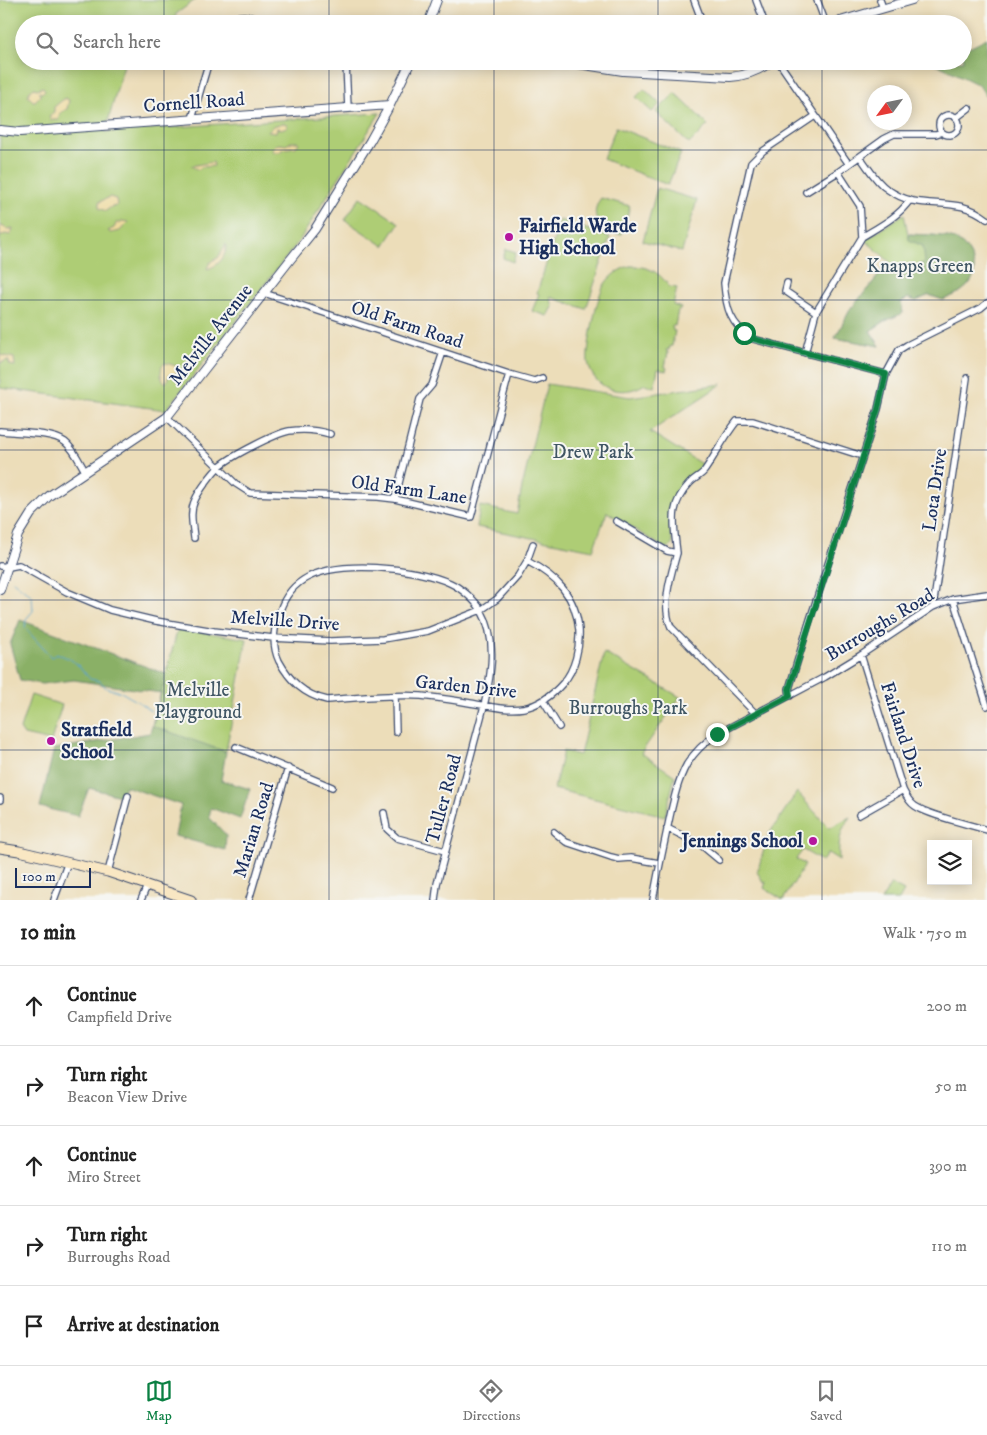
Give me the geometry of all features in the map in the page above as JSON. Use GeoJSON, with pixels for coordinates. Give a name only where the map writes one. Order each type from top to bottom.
{"type":"FeatureCollection","features":[{"type":"Feature","properties":{"kind":"main road"},"geometry":{"type":"LineString","coordinates":[[0,848],[108,872],[192,900]]}},
{"type":"Feature","properties":{"kind":"street"},"geometry":{"type":"LineString","coordinates":[[431,15],[437,0]]}},
{"type":"Feature","properties":{"kind":"street"},"geometry":{"type":"LineString","coordinates":[[694,0],[700,15]]}},
{"type":"Feature","properties":{"kind":"street"},"geometry":{"type":"LineString","coordinates":[[756,0],[762,15]]}},
{"type":"Feature","properties":{"kind":"street"},"geometry":{"type":"LineString","coordinates":[[817,0],[824,15]]}},
{"type":"Feature","properties":{"kind":"street"},"geometry":{"type":"LineString","coordinates":[[880,0],[883,8]]}},
{"type":"Feature","properties":{"kind":"street"},"geometry":{"type":"LineString","coordinates":[[859,15],[912,0]]}},
{"type":"Feature","properties":{"kind":"street"},"geometry":{"type":"LineString","coordinates":[[192,119],[206,70]]}},
{"type":"Feature","properties":{"kind":"street"},"geometry":{"type":"LineString","coordinates":[[346,70],[348,108]]}},
{"type":"Feature","properties":{"kind":"street","name":"Melville Avenue"},"geometry":{"type":"LineString","coordinates":[[0,590],[18,535],[31,514],[49,496],[166,417],[315,229],[390,105],[407,70]]}},
{"type":"Feature","properties":{"kind":"street"},"geometry":{"type":"LineString","coordinates":[[617,70],[730,77],[743,76],[757,70]]}},
{"type":"Feature","properties":{"kind":"street"},"geometry":{"type":"LineString","coordinates":[[784,70],[848,163]]}},
{"type":"Feature","properties":{"kind":"street","name":"Cornell Road"},"geometry":{"type":"LineString","coordinates":[[0,130],[20,132],[390,105]]}},
{"type":"Feature","properties":{"kind":"street"},"geometry":{"type":"LineString","coordinates":[[956,118],[969,108]]}},
{"type":"Feature","properties":{"kind":"street"},"geometry":{"type":"LineString","coordinates":[[806,192],[894,134],[936,134],[942,132],[950,135],[955,132],[959,124],[956,118],[949,115],[943,118],[940,126],[942,132]]}},
{"type":"Feature","properties":{"kind":"street"},"geometry":{"type":"LineString","coordinates":[[815,116],[762,151],[751,163],[724,283],[725,301],[736,324],[744,333],[754,339],[886,374]]}},
{"type":"Feature","properties":{"kind":"street"},"geometry":{"type":"LineString","coordinates":[[860,156],[880,184],[887,189],[910,200],[964,206],[987,220]]}},
{"type":"Feature","properties":{"kind":"street"},"geometry":{"type":"LineString","coordinates":[[838,172],[860,206],[862,237]]}},
{"type":"Feature","properties":{"kind":"street"},"geometry":{"type":"LineString","coordinates":[[805,353],[816,312],[862,237],[892,219],[904,209],[910,200]]}},
{"type":"Feature","properties":{"kind":"street"},"geometry":{"type":"LineString","coordinates":[[787,283],[785,291],[816,312]]}},
{"type":"Feature","properties":{"kind":"street","name":"Old Farm Road"},"geometry":{"type":"LineString","coordinates":[[264,293],[509,374],[534,381],[542,378]]}},
{"type":"Feature","properties":{"kind":"street"},"geometry":{"type":"LineString","coordinates":[[790,696],[789,689],[878,409],[886,374],[899,350],[981,308],[987,303]]}},
{"type":"Feature","properties":{"kind":"street"},"geometry":{"type":"LineString","coordinates":[[395,499],[420,399],[432,385],[443,352]]}},
{"type":"Feature","properties":{"kind":"street","name":"Old Farm Lane"},"geometry":{"type":"LineString","coordinates":[[166,417],[218,468],[236,484],[250,493],[378,496],[471,517],[509,374]]}},
{"type":"Feature","properties":{"kind":"street","name":"Lota Drive"},"geometry":{"type":"LineString","coordinates":[[933,607],[967,378]]}},
{"type":"Feature","properties":{"kind":"street"},"geometry":{"type":"LineString","coordinates":[[755,713],[670,626],[667,620],[666,608],[677,553],[673,520],[676,504],[691,482],[704,472],[721,442],[737,421],[753,421],[862,456]]}},
{"type":"Feature","properties":{"kind":"street"},"geometry":{"type":"LineString","coordinates":[[194,538],[192,513],[195,500],[218,468],[268,439],[288,431],[317,430],[330,434]]}},
{"type":"Feature","properties":{"kind":"street"},"geometry":{"type":"LineString","coordinates":[[0,431],[56,437],[72,449],[85,471]]}},
{"type":"Feature","properties":{"kind":"street"},"geometry":{"type":"LineString","coordinates":[[616,521],[667,551],[677,553]]}},
{"type":"Feature","properties":{"kind":"street","name":"Melville Drive"},"geometry":{"type":"LineString","coordinates":[[0,566],[19,565],[67,592],[110,610],[156,621],[214,631],[273,638],[330,641],[383,639],[428,631],[481,610],[497,599],[508,588],[527,561],[533,544]]}},
{"type":"Feature","properties":{"kind":"street","name":"Garden Drive"},"geometry":{"type":"LineString","coordinates":[[273,638],[277,656],[287,675],[310,695],[327,700],[395,696],[437,698],[505,710],[523,709],[543,701],[554,694],[566,681],[574,665],[579,633],[572,600],[556,581],[537,566],[527,561]]}},
{"type":"Feature","properties":{"kind":"street"},"geometry":{"type":"LineString","coordinates":[[273,638],[282,603],[294,587],[311,576],[337,570],[369,567],[438,578],[452,584],[465,593],[481,610]]}},
{"type":"Feature","properties":{"kind":"street","name":"Burroughs Road"},"geometry":{"type":"LineString","coordinates":[[653,900],[659,863],[678,785],[686,765],[698,749],[717,734],[790,696],[862,655],[933,607],[952,600],[987,594]]}},
{"type":"Feature","properties":{"kind":"street"},"geometry":{"type":"LineString","coordinates":[[952,600],[987,706]]}},
{"type":"Feature","properties":{"kind":"street","name":"Tuller Road"},"geometry":{"type":"LineString","coordinates":[[435,900],[445,851],[490,679],[493,653],[481,610]]}},
{"type":"Feature","properties":{"kind":"street","name":"Fairland Drive"},"geometry":{"type":"LineString","coordinates":[[862,655],[907,798],[914,806],[926,812],[987,830]]}},
{"type":"Feature","properties":{"kind":"street"},"geometry":{"type":"LineString","coordinates":[[395,696],[396,732]]}},
{"type":"Feature","properties":{"kind":"street"},"geometry":{"type":"LineString","coordinates":[[543,701],[559,727]]}},
{"type":"Feature","properties":{"kind":"street"},"geometry":{"type":"LineString","coordinates":[[236,747],[332,787]]}},
{"type":"Feature","properties":{"kind":"street","name":"Marian Road"},"geometry":{"type":"LineString","coordinates":[[249,900],[288,768]]}},
{"type":"Feature","properties":{"kind":"street"},"geometry":{"type":"LineString","coordinates":[[860,815],[903,790]]}},
{"type":"Feature","properties":{"kind":"street"},"geometry":{"type":"LineString","coordinates":[[108,872],[128,796]]}},
{"type":"Feature","properties":{"kind":"street"},"geometry":{"type":"LineString","coordinates":[[384,813],[387,829],[397,838],[445,851]]}},
{"type":"Feature","properties":{"kind":"street"},"geometry":{"type":"LineString","coordinates":[[667,828],[700,845],[719,860]]}},
{"type":"Feature","properties":{"kind":"street"},"geometry":{"type":"LineString","coordinates":[[554,832],[566,842],[611,858],[631,858],[659,863]]}},
{"type":"Feature","properties":{"kind":"street"},"geometry":{"type":"LineString","coordinates":[[54,900],[68,862]]}},
{"type":"Feature","properties":{"kind":"street"},"geometry":{"type":"LineString","coordinates":[[141,900],[147,886]]}},
{"type":"Feature","properties":{"kind":"green space"},"geometry":{"type":"Polygon","coordinates":[[[0,0],[195,0],[176,15],[15,15],[15,70],[122,70],[105,132],[380,113],[299,241],[166,410],[0,388],[0,0]]]}},
{"type":"Feature","properties":{"kind":"green space"},"geometry":{"type":"Polygon","coordinates":[[[987,38],[987,98],[979,85],[948,70],[972,70],[972,46],[987,38]]]}},
{"type":"Feature","properties":{"kind":"green space"},"geometry":{"type":"Polygon","coordinates":[[[644,89],[660,104],[652,112],[636,97],[644,89]]]}},
{"type":"Feature","properties":{"kind":"green space"},"geometry":{"type":"Polygon","coordinates":[[[675,93],[708,125],[689,144],[656,112],[675,93]]]}},
{"type":"Feature","properties":{"kind":"green space"},"geometry":{"type":"Polygon","coordinates":[[[616,127],[681,153],[668,185],[603,159],[616,127]]]}},
{"type":"Feature","properties":{"kind":"green space"},"geometry":{"type":"Polygon","coordinates":[[[657,188],[697,200],[682,252],[643,241],[657,188]]]}},
{"type":"Feature","properties":{"kind":"green space"},"geometry":{"type":"Polygon","coordinates":[[[360,197],[399,223],[384,246],[345,220],[360,197]]]}},
{"type":"Feature","properties":{"kind":"green space"},"geometry":{"type":"Polygon","coordinates":[[[601,198],[630,206],[622,234],[608,231],[598,223],[595,211],[601,198]]]}},
{"type":"Feature","properties":{"kind":"green space","name":"Knapps Green"},"geometry":{"type":"Polygon","coordinates":[[[904,214],[908,234],[949,237],[960,242],[965,247],[974,265],[974,272],[969,284],[957,294],[943,300],[929,295],[916,301],[908,298],[901,302],[903,313],[885,321],[870,331],[880,346],[835,338],[850,310],[890,262],[865,240],[904,214]]]}},
{"type":"Feature","properties":{"kind":"green space"},"geometry":{"type":"Polygon","coordinates":[[[560,220],[610,237],[586,309],[550,297],[553,307],[548,316],[532,311],[539,294],[537,293],[560,220]]]}},
{"type":"Feature","properties":{"kind":"green space","name":"Knapps Green"},"geometry":{"type":"Polygon","coordinates":[[[908,234],[943,236],[960,242],[969,252],[974,265],[974,272],[967,287],[961,292],[943,300],[929,295],[916,301],[908,298],[901,302],[903,313],[885,321],[870,331],[880,346],[835,338],[850,310],[884,269],[918,265],[925,262],[923,246],[909,240],[908,234]]]}},
{"type":"Feature","properties":{"kind":"green space"},"geometry":{"type":"Polygon","coordinates":[[[506,249],[516,252],[513,262],[503,258],[506,249]]]}},
{"type":"Feature","properties":{"kind":"green space"},"geometry":{"type":"Polygon","coordinates":[[[630,266],[642,267],[653,271],[662,277],[669,287],[677,288],[673,305],[681,308],[678,310],[675,326],[672,325],[673,331],[675,331],[672,346],[666,351],[668,352],[666,371],[658,369],[654,387],[645,384],[636,388],[619,391],[602,385],[596,379],[591,372],[588,356],[593,324],[603,287],[608,279],[630,266]]]}},
{"type":"Feature","properties":{"kind":"green space","name":"Drew Park"},"geometry":{"type":"Polygon","coordinates":[[[547,384],[630,397],[722,384],[650,432],[703,465],[681,488],[673,502],[670,526],[673,543],[670,547],[663,547],[607,512],[593,550],[477,527],[480,506],[517,514],[547,384]]]}},
{"type":"Feature","properties":{"kind":"green space"},"geometry":{"type":"Polygon","coordinates":[[[20,620],[166,674],[153,726],[226,752],[221,780],[250,789],[240,819],[211,808],[209,817],[226,835],[225,850],[175,836],[181,805],[125,786],[120,796],[89,788],[78,816],[40,807],[54,749],[150,733],[161,693],[74,680],[42,684],[20,680],[10,644],[20,620]]]}},
{"type":"Feature","properties":{"kind":"green space","name":"Melville Playground"},"geometry":{"type":"Polygon","coordinates":[[[178,628],[247,639],[226,751],[150,733],[178,628]]]}},
{"type":"Feature","properties":{"kind":"green space","name":"Burroughs Park"},"geometry":{"type":"Polygon","coordinates":[[[604,653],[680,697],[641,753],[675,776],[665,816],[554,789],[563,751],[580,755],[604,653]]]}},
{"type":"Feature","properties":{"kind":"green space"},"geometry":{"type":"Polygon","coordinates":[[[31,695],[62,705],[51,741],[24,735],[20,729],[31,695]]]}},
{"type":"Feature","properties":{"kind":"green space"},"geometry":{"type":"Polygon","coordinates":[[[797,792],[829,828],[850,817],[840,837],[839,860],[828,853],[822,861],[803,850],[796,859],[805,865],[783,900],[764,888],[766,882],[764,883],[757,872],[769,834],[797,792]]]}},
{"type":"Feature","properties":{"kind":"green space"},"geometry":{"type":"Polygon","coordinates":[[[891,884],[904,891],[899,900],[881,900],[891,884]]]}},
{"type":"Feature","properties":{"kind":"sand"},"geometry":{"type":"Polygon","coordinates":[[[43,87],[45,90],[42,93],[39,92],[40,96],[35,101],[28,96],[29,92],[34,88],[43,87]]]}},
{"type":"Feature","properties":{"kind":"sand"},"geometry":{"type":"Polygon","coordinates":[[[65,98],[69,100],[67,109],[60,113],[58,120],[51,120],[49,116],[54,113],[54,107],[65,98]]]}},
{"type":"Feature","properties":{"kind":"sand"},"geometry":{"type":"Polygon","coordinates":[[[283,123],[287,124],[287,127],[277,128],[276,132],[268,131],[273,126],[283,123]]]}},
{"type":"Feature","properties":{"kind":"sand"},"geometry":{"type":"Polygon","coordinates":[[[291,142],[299,143],[296,147],[282,149],[281,152],[274,152],[272,149],[275,145],[286,145],[291,142]]]}},
{"type":"Feature","properties":{"kind":"sand"},"geometry":{"type":"Polygon","coordinates":[[[213,162],[214,166],[201,167],[199,170],[191,166],[213,162]]]}},
{"type":"Feature","properties":{"kind":"sand"},"geometry":{"type":"Polygon","coordinates":[[[110,197],[116,199],[117,206],[111,207],[106,211],[99,208],[99,202],[110,197]]]}},
{"type":"Feature","properties":{"kind":"sand"},"geometry":{"type":"Polygon","coordinates":[[[122,221],[128,222],[120,231],[111,233],[108,231],[114,228],[117,222],[120,224],[122,221]]]}},
{"type":"Feature","properties":{"kind":"sand"},"geometry":{"type":"Polygon","coordinates":[[[0,225],[7,229],[13,228],[11,235],[5,234],[0,237],[0,225]]]}},
{"type":"Feature","properties":{"kind":"sand"},"geometry":{"type":"Polygon","coordinates":[[[226,244],[225,253],[221,260],[215,266],[207,269],[211,262],[218,258],[226,244]]]}},
{"type":"Feature","properties":{"kind":"sand"},"geometry":{"type":"Polygon","coordinates":[[[0,355],[14,358],[15,366],[10,365],[8,360],[0,363],[0,355]]]}},
{"type":"Feature","properties":{"kind":"sand"},"geometry":{"type":"Polygon","coordinates":[[[166,363],[176,366],[178,370],[174,375],[169,375],[166,383],[161,377],[161,372],[162,365],[166,363]]]}},
{"type":"Feature","properties":{"kind":"waterway"},"geometry":{"type":"LineString","coordinates":[[13,581],[32,596],[33,611],[26,619],[25,628],[51,657],[58,654],[70,659],[90,679],[100,681],[106,688],[121,692],[151,711]]}},
{"type":"Feature","properties":{"kind":"place","name":"Fairfield Warde High School"},"geometry":{"type":"Point","coordinates":[509,237]}},
{"type":"Feature","properties":{"kind":"place","name":"Stratfield School"},"geometry":{"type":"Point","coordinates":[51,741]}},
{"type":"Feature","properties":{"kind":"place","name":"Jennings School"},"geometry":{"type":"Point","coordinates":[813,841]}},
{"type":"Feature","properties":{"kind":"route"},"geometry":{"type":"LineString","coordinates":[[717,734],[790,696],[789,689],[878,409],[886,374],[754,339],[744,333]]}}]}
